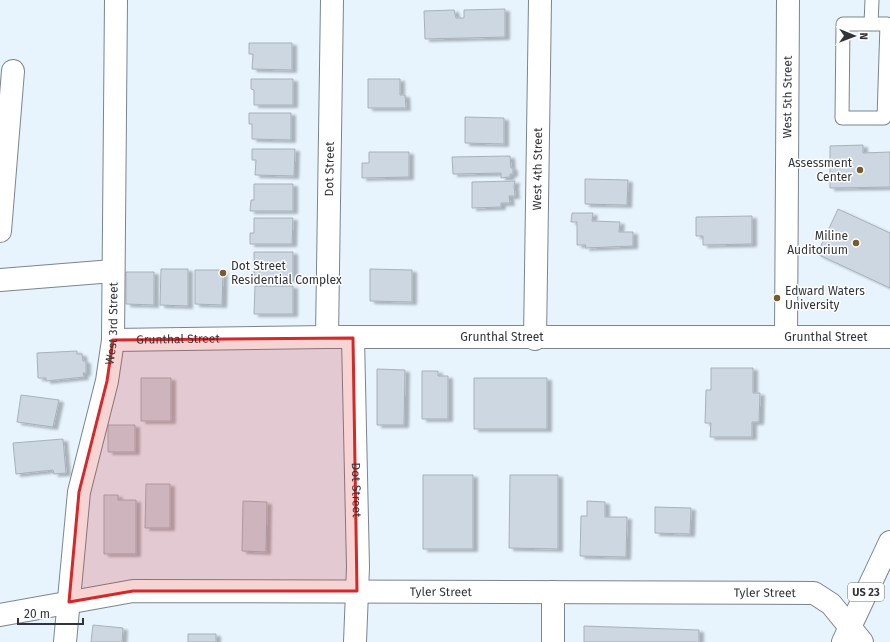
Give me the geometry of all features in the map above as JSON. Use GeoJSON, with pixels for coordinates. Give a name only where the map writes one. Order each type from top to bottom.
{"type":"FeatureCollection","features":[{"type":"Feature","properties":{"kind":"street","name":"West 3rd Street"},"geometry":{"type":"LineString","coordinates":[[65,642],[79,492],[107,381],[113,340],[116,0]]}},
{"type":"Feature","properties":{"kind":"street","name":"Dot Street"},"geometry":{"type":"LineString","coordinates":[[327,338],[332,0]]}},
{"type":"Feature","properties":{"kind":"street","name":"West 4th Street"},"geometry":{"type":"LineString","coordinates":[[535,339],[540,0]]}},
{"type":"Feature","properties":{"kind":"street","name":"West 5th Street"},"geometry":{"type":"LineString","coordinates":[[786,337],[788,0]]}},
{"type":"Feature","properties":{"kind":"street"},"geometry":{"type":"LineString","coordinates":[[0,231],[12,71]]}},
{"type":"Feature","properties":{"kind":"street"},"geometry":{"type":"LineString","coordinates":[[0,280],[113,271]]}},
{"type":"Feature","properties":{"kind":"street","name":"Grunthal Street"},"geometry":{"type":"LineString","coordinates":[[113,340],[890,337]]}},
{"type":"Feature","properties":{"kind":"street","name":"Dot Street"},"geometry":{"type":"LineString","coordinates":[[353,338],[358,567],[355,642]]}},
{"type":"Feature","properties":{"kind":"street","name":"US 23"},"geometry":{"type":"LineString","coordinates":[[852,637],[890,542]]}},
{"type":"Feature","properties":{"kind":"street","name":"Tyler Street"},"geometry":{"type":"LineString","coordinates":[[0,614],[133,591],[814,593],[831,604],[852,637]]}},
{"type":"Feature","properties":{"kind":"street"},"geometry":{"type":"LineString","coordinates":[[553,592],[553,642]]}},
{"type":"Feature","properties":{"kind":"lane"},"geometry":{"type":"LineString","coordinates":[[870,24],[872,0]]}},
{"type":"Feature","properties":{"kind":"lane"},"geometry":{"type":"LineString","coordinates":[[843,24],[870,24],[887,24],[884,118],[842,118],[843,24]]}},
{"type":"Feature","properties":{"kind":"highlighted area"},"geometry":{"type":"Polygon","coordinates":[[[353,338],[357,591],[133,591],[69,602],[79,492],[107,381],[113,340],[353,338]]]}},
{"type":"Feature","properties":{"kind":"building"},"geometry":{"type":"Polygon","coordinates":[[[505,9],[505,37],[425,39],[424,11],[454,10],[456,18],[464,18],[464,10],[505,9]]]}},
{"type":"Feature","properties":{"kind":"building"},"geometry":{"type":"Polygon","coordinates":[[[249,43],[292,43],[292,70],[252,69],[253,54],[249,54],[249,43]]]}},
{"type":"Feature","properties":{"kind":"building"},"geometry":{"type":"Polygon","coordinates":[[[251,79],[293,79],[293,105],[254,105],[254,90],[251,89],[251,79]]]}},
{"type":"Feature","properties":{"kind":"building"},"geometry":{"type":"Polygon","coordinates":[[[368,79],[400,79],[400,95],[405,95],[406,108],[368,108],[368,79]]]}},
{"type":"Feature","properties":{"kind":"building"},"geometry":{"type":"Polygon","coordinates":[[[249,113],[291,113],[291,140],[252,139],[252,124],[249,124],[249,113]]]}},
{"type":"Feature","properties":{"kind":"building"},"geometry":{"type":"Polygon","coordinates":[[[465,117],[504,118],[504,144],[465,143],[465,117]]]}},
{"type":"Feature","properties":{"kind":"building","name":"Assessment Center"},"geometry":{"type":"Polygon","coordinates":[[[863,145],[863,153],[890,152],[890,187],[830,188],[830,146],[863,145]]]}},
{"type":"Feature","properties":{"kind":"building"},"geometry":{"type":"Polygon","coordinates":[[[252,149],[295,149],[294,176],[255,175],[256,160],[252,160],[252,149]]]}},
{"type":"Feature","properties":{"kind":"building"},"geometry":{"type":"Polygon","coordinates":[[[369,152],[409,152],[409,177],[362,178],[362,163],[369,163],[369,152]]]}},
{"type":"Feature","properties":{"kind":"building"},"geometry":{"type":"Polygon","coordinates":[[[510,156],[513,174],[510,174],[510,177],[501,178],[501,173],[453,174],[452,157],[510,156]]]}},
{"type":"Feature","properties":{"kind":"building"},"geometry":{"type":"Polygon","coordinates":[[[585,179],[628,180],[627,205],[585,204],[585,179]]]}},
{"type":"Feature","properties":{"kind":"building"},"geometry":{"type":"Polygon","coordinates":[[[515,181],[515,196],[509,196],[510,203],[501,203],[501,207],[472,208],[472,182],[515,181]]]}},
{"type":"Feature","properties":{"kind":"building"},"geometry":{"type":"Polygon","coordinates":[[[254,184],[293,184],[293,211],[250,211],[251,200],[254,200],[254,184]]]}},
{"type":"Feature","properties":{"kind":"building","name":"Miline Auditorium"},"geometry":{"type":"Polygon","coordinates":[[[838,209],[890,233],[890,288],[817,254],[838,209]]]}},
{"type":"Feature","properties":{"kind":"building"},"geometry":{"type":"Polygon","coordinates":[[[572,213],[593,213],[592,221],[620,222],[619,232],[633,232],[633,246],[585,248],[586,245],[577,245],[577,222],[571,222],[572,213]]]}},
{"type":"Feature","properties":{"kind":"building"},"geometry":{"type":"Polygon","coordinates":[[[752,216],[752,244],[703,245],[703,236],[696,236],[696,217],[752,216]]]}},
{"type":"Feature","properties":{"kind":"building"},"geometry":{"type":"Polygon","coordinates":[[[254,218],[293,218],[292,244],[250,244],[250,233],[254,233],[254,218]]]}},
{"type":"Feature","properties":{"kind":"building"},"geometry":{"type":"Polygon","coordinates":[[[254,252],[293,252],[293,279],[254,278],[254,252]]]}},
{"type":"Feature","properties":{"kind":"building"},"geometry":{"type":"Polygon","coordinates":[[[161,269],[188,269],[188,306],[160,305],[161,269]]]}},
{"type":"Feature","properties":{"kind":"building"},"geometry":{"type":"Polygon","coordinates":[[[370,269],[412,270],[412,302],[370,301],[370,269]]]}},
{"type":"Feature","properties":{"kind":"building"},"geometry":{"type":"Polygon","coordinates":[[[195,270],[223,270],[222,305],[195,304],[195,270]]]}},
{"type":"Feature","properties":{"kind":"building"},"geometry":{"type":"Polygon","coordinates":[[[126,272],[154,272],[154,305],[126,304],[126,272]]]}},
{"type":"Feature","properties":{"kind":"building"},"geometry":{"type":"Polygon","coordinates":[[[255,286],[293,286],[293,314],[254,314],[255,286]]]}},
{"type":"Feature","properties":{"kind":"building"},"geometry":{"type":"Polygon","coordinates":[[[77,351],[77,354],[82,354],[83,361],[86,361],[86,373],[83,373],[84,377],[46,381],[46,378],[38,378],[37,353],[77,351]]]}},
{"type":"Feature","properties":{"kind":"building"},"geometry":{"type":"Polygon","coordinates":[[[711,368],[753,368],[753,393],[760,393],[759,422],[752,422],[752,437],[710,437],[711,423],[705,423],[706,390],[711,390],[711,368]]]}},
{"type":"Feature","properties":{"kind":"building"},"geometry":{"type":"Polygon","coordinates":[[[377,369],[405,370],[404,425],[377,425],[377,369]]]}},
{"type":"Feature","properties":{"kind":"building"},"geometry":{"type":"Polygon","coordinates":[[[422,371],[438,371],[438,376],[448,376],[448,419],[422,419],[422,371]]]}},
{"type":"Feature","properties":{"kind":"building"},"geometry":{"type":"Polygon","coordinates":[[[141,378],[171,378],[171,421],[141,421],[141,378]]]}},
{"type":"Feature","properties":{"kind":"building"},"geometry":{"type":"Polygon","coordinates":[[[474,378],[547,378],[547,429],[474,429],[474,378]]]}},
{"type":"Feature","properties":{"kind":"building"},"geometry":{"type":"Polygon","coordinates":[[[21,395],[59,400],[53,427],[17,422],[21,395]]]}},
{"type":"Feature","properties":{"kind":"building"},"geometry":{"type":"Polygon","coordinates":[[[108,425],[135,425],[135,452],[108,452],[108,425]]]}},
{"type":"Feature","properties":{"kind":"building"},"geometry":{"type":"Polygon","coordinates":[[[63,439],[66,473],[54,474],[53,470],[16,474],[13,443],[63,439]]]}},
{"type":"Feature","properties":{"kind":"building"},"geometry":{"type":"Polygon","coordinates":[[[423,475],[473,475],[473,549],[423,549],[423,475]]]}},
{"type":"Feature","properties":{"kind":"building"},"geometry":{"type":"Polygon","coordinates":[[[510,475],[558,475],[558,549],[509,548],[510,475]]]}},
{"type":"Feature","properties":{"kind":"building"},"geometry":{"type":"Polygon","coordinates":[[[146,484],[170,484],[170,528],[145,528],[146,484]]]}},
{"type":"Feature","properties":{"kind":"building"},"geometry":{"type":"Polygon","coordinates":[[[104,495],[118,495],[118,500],[136,500],[136,554],[104,554],[104,495]]]}},
{"type":"Feature","properties":{"kind":"building"},"geometry":{"type":"Polygon","coordinates":[[[243,501],[267,502],[266,552],[242,551],[243,501]]]}},
{"type":"Feature","properties":{"kind":"building"},"geometry":{"type":"Polygon","coordinates":[[[587,501],[605,502],[605,517],[627,517],[626,557],[580,556],[581,516],[587,516],[587,501]]]}},
{"type":"Feature","properties":{"kind":"building"},"geometry":{"type":"Polygon","coordinates":[[[655,507],[691,508],[690,534],[655,533],[655,507]]]}},
{"type":"Feature","properties":{"kind":"building"},"geometry":{"type":"Polygon","coordinates":[[[93,625],[123,628],[122,642],[91,642],[93,625]]]}},
{"type":"Feature","properties":{"kind":"building"},"geometry":{"type":"Polygon","coordinates":[[[584,626],[699,630],[699,642],[584,642],[584,626]]]}},
{"type":"Feature","properties":{"kind":"building"},"geometry":{"type":"Polygon","coordinates":[[[188,634],[216,634],[216,642],[188,642],[188,634]]]}},
{"type":"Feature","properties":{"kind":"place","name":"Assessment Center"},"geometry":{"type":"Point","coordinates":[860,170]}},
{"type":"Feature","properties":{"kind":"place","name":"Miline Auditorium"},"geometry":{"type":"Point","coordinates":[856,243]}},
{"type":"Feature","properties":{"kind":"place","name":"Dot Street Residential Complex"},"geometry":{"type":"Point","coordinates":[223,273]}},
{"type":"Feature","properties":{"kind":"place","name":"Edward Waters University"},"geometry":{"type":"Point","coordinates":[777,298]}}]}
